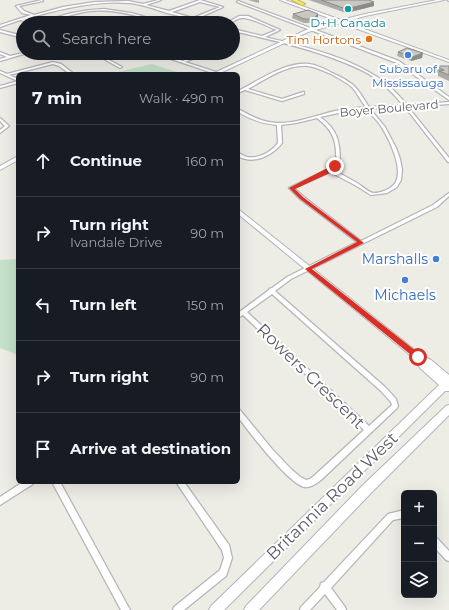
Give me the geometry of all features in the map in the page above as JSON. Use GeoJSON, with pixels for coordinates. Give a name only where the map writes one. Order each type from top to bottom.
{"type":"FeatureCollection","features":[{"type":"Feature","properties":{"kind":"highway"},"geometry":{"type":"LineString","coordinates":[[294,0],[303,4]]}},
{"type":"Feature","properties":{"kind":"main road"},"geometry":{"type":"LineString","coordinates":[[282,0],[449,57]]}},
{"type":"Feature","properties":{"kind":"main road"},"geometry":{"type":"LineString","coordinates":[[290,0],[449,61]]}},
{"type":"Feature","properties":{"kind":"main road"},"geometry":{"type":"LineString","coordinates":[[218,72],[314,29],[370,15],[442,0]]}},
{"type":"Feature","properties":{"kind":"main road"},"geometry":{"type":"LineString","coordinates":[[0,168],[16,159]]}},
{"type":"Feature","properties":{"kind":"main road"},"geometry":{"type":"LineString","coordinates":[[240,213],[418,357],[423,366],[448,384]]}},
{"type":"Feature","properties":{"kind":"main road","name":"Britannia Road West"},"geometry":{"type":"LineString","coordinates":[[215,610],[448,384]]}},
{"type":"Feature","properties":{"kind":"main road","name":"Britannia Road West"},"geometry":{"type":"LineString","coordinates":[[250,610],[367,489],[449,409]]}},
{"type":"Feature","properties":{"kind":"street"},"geometry":{"type":"LineString","coordinates":[[45,5],[41,0],[18,6],[24,12],[34,15],[53,8],[102,0],[143,5],[182,16]]}},
{"type":"Feature","properties":{"kind":"street"},"geometry":{"type":"LineString","coordinates":[[143,5],[160,0]]}},
{"type":"Feature","properties":{"kind":"street"},"geometry":{"type":"LineString","coordinates":[[168,12],[200,1],[222,7],[200,16]]}},
{"type":"Feature","properties":{"kind":"street"},"geometry":{"type":"LineString","coordinates":[[238,2],[314,29],[398,62],[449,99]]}},
{"type":"Feature","properties":{"kind":"street"},"geometry":{"type":"LineString","coordinates":[[62,16],[104,9],[122,11],[140,16]]}},
{"type":"Feature","properties":{"kind":"street"},"geometry":{"type":"LineString","coordinates":[[240,17],[247,17],[279,30],[262,37]]}},
{"type":"Feature","properties":{"kind":"street"},"geometry":{"type":"LineString","coordinates":[[0,26],[16,21]]}},
{"type":"Feature","properties":{"kind":"street"},"geometry":{"type":"LineString","coordinates":[[0,31],[16,35]]}},
{"type":"Feature","properties":{"kind":"street"},"geometry":{"type":"LineString","coordinates":[[240,32],[328,56],[367,73],[386,86],[449,161]]}},
{"type":"Feature","properties":{"kind":"street"},"geometry":{"type":"LineString","coordinates":[[0,53],[9,57]]}},
{"type":"Feature","properties":{"kind":"street"},"geometry":{"type":"LineString","coordinates":[[0,60],[16,55]]}},
{"type":"Feature","properties":{"kind":"street"},"geometry":{"type":"LineString","coordinates":[[108,60],[121,67]]}},
{"type":"Feature","properties":{"kind":"street"},"geometry":{"type":"LineString","coordinates":[[177,60],[213,72]]}},
{"type":"Feature","properties":{"kind":"street"},"geometry":{"type":"LineString","coordinates":[[183,62],[188,60]]}},
{"type":"Feature","properties":{"kind":"street"},"geometry":{"type":"LineString","coordinates":[[16,72],[53,63],[60,65],[69,72]]}},
{"type":"Feature","properties":{"kind":"street"},"geometry":{"type":"LineString","coordinates":[[240,91],[278,72],[307,65],[351,84],[390,139],[401,170],[399,182],[385,193],[371,194],[330,170]]}},
{"type":"Feature","properties":{"kind":"street"},"geometry":{"type":"LineString","coordinates":[[0,72],[8,74],[16,80]]}},
{"type":"Feature","properties":{"kind":"street"},"geometry":{"type":"LineString","coordinates":[[8,74],[16,72]]}},
{"type":"Feature","properties":{"kind":"street"},"geometry":{"type":"LineString","coordinates":[[0,87],[16,82]]}},
{"type":"Feature","properties":{"kind":"street"},"geometry":{"type":"LineString","coordinates":[[246,89],[282,100],[303,93]]}},
{"type":"Feature","properties":{"kind":"street","name":"Boyer Boulevard"},"geometry":{"type":"LineString","coordinates":[[240,111],[259,121],[280,124],[343,111],[449,103]]}},
{"type":"Feature","properties":{"kind":"street"},"geometry":{"type":"LineString","coordinates":[[317,117],[328,124],[336,136],[338,163],[330,170],[291,188],[361,243]]}},
{"type":"Feature","properties":{"kind":"street"},"geometry":{"type":"LineString","coordinates":[[0,119],[6,126],[0,132]]}},
{"type":"Feature","properties":{"kind":"street"},"geometry":{"type":"LineString","coordinates":[[240,155],[248,159],[271,153],[280,143],[280,124]]}},
{"type":"Feature","properties":{"kind":"street"},"geometry":{"type":"LineString","coordinates":[[241,314],[289,278],[436,206],[449,194]]}},
{"type":"Feature","properties":{"kind":"street"},"geometry":{"type":"LineString","coordinates":[[271,290],[383,389],[393,400],[395,403],[394,408],[369,430]]}},
{"type":"Feature","properties":{"kind":"street","name":"Rowers Crescent"},"geometry":{"type":"LineString","coordinates":[[240,414],[291,474],[304,483],[309,483],[316,479],[369,430],[241,314]]}},
{"type":"Feature","properties":{"kind":"street"},"geometry":{"type":"LineString","coordinates":[[0,501],[27,484]]}},
{"type":"Feature","properties":{"kind":"street"},"geometry":{"type":"LineString","coordinates":[[57,484],[126,610]]}},
{"type":"Feature","properties":{"kind":"street"},"geometry":{"type":"LineString","coordinates":[[177,610],[223,573],[228,558],[226,548],[181,484]]}},
{"type":"Feature","properties":{"kind":"street"},"geometry":{"type":"LineString","coordinates":[[304,610],[319,594],[324,586],[391,517],[401,515]]}},
{"type":"Feature","properties":{"kind":"street"},"geometry":{"type":"LineString","coordinates":[[437,545],[449,557]]}},
{"type":"Feature","properties":{"kind":"street"},"geometry":{"type":"LineString","coordinates":[[324,586],[342,610]]}},
{"type":"Feature","properties":{"kind":"green space"},"geometry":{"type":"Polygon","coordinates":[[[152,64],[177,72],[118,72],[152,64]]]}},
{"type":"Feature","properties":{"kind":"green space"},"geometry":{"type":"Polygon","coordinates":[[[16,259],[16,354],[0,348],[0,260],[16,259]]]}},
{"type":"Feature","properties":{"kind":"building"},"geometry":{"type":"Polygon","coordinates":[[[321,0],[369,0],[374,2],[346,9],[321,0]]]}},
{"type":"Feature","properties":{"kind":"building"},"geometry":{"type":"Polygon","coordinates":[[[308,10],[318,14],[313,19],[304,19],[293,14],[308,10]]]}},
{"type":"Feature","properties":{"kind":"building"},"geometry":{"type":"Polygon","coordinates":[[[407,48],[423,53],[412,57],[398,52],[407,48]]]}},
{"type":"Feature","properties":{"kind":"building"},"geometry":{"type":"Polygon","coordinates":[[[436,66],[449,66],[449,75],[439,71],[444,70],[436,66]]]}},
{"type":"Feature","properties":{"kind":"place","name":"D+H Canada"},"geometry":{"type":"Point","coordinates":[348,9]}},
{"type":"Feature","properties":{"kind":"place","name":"Tim Hortons"},"geometry":{"type":"Point","coordinates":[369,39]}},
{"type":"Feature","properties":{"kind":"place","name":"Subaru of Mississauga"},"geometry":{"type":"Point","coordinates":[408,55]}},
{"type":"Feature","properties":{"kind":"place","name":"Marshalls"},"geometry":{"type":"Point","coordinates":[436,259]}},
{"type":"Feature","properties":{"kind":"place","name":"Michaels"},"geometry":{"type":"Point","coordinates":[405,280]}},
{"type":"Feature","properties":{"kind":"route"},"geometry":{"type":"LineString","coordinates":[[335,166],[330,170],[291,188],[293,192],[361,243],[308,269],[418,357]]}}]}
